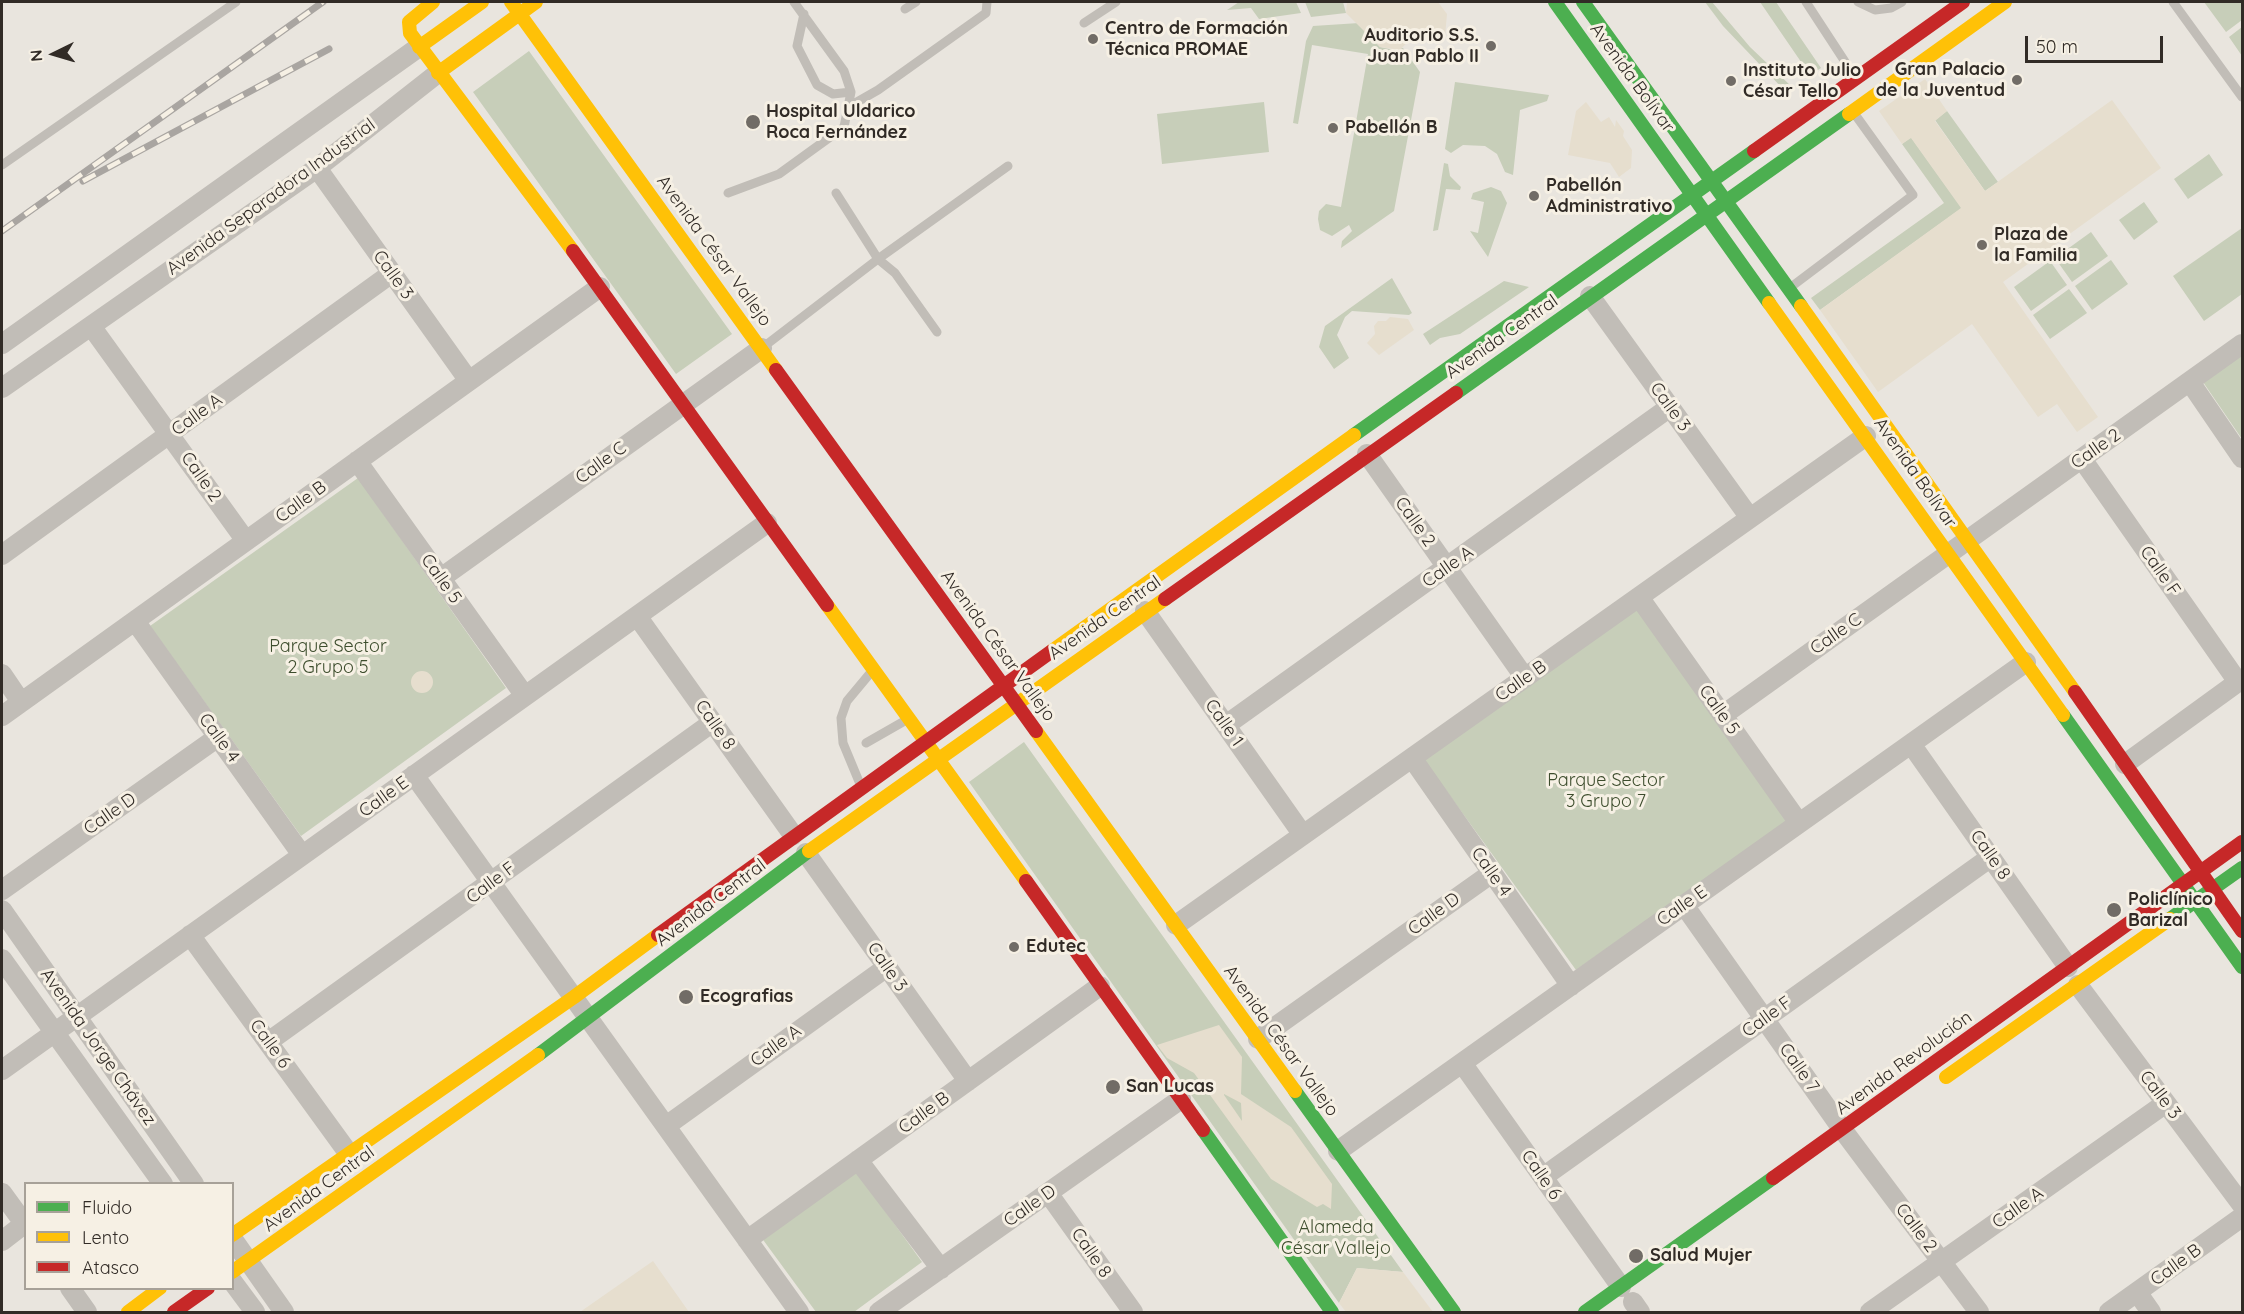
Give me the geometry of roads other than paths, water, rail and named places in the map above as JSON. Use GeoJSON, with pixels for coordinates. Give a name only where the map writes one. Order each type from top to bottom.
{"type":"FeatureCollection","features":[{"type":"Feature","properties":{"kind":"street"},"geometry":{"type":"LineString","coordinates":[[433,2],[409,22],[410,33],[419,47],[600,287],[682,405],[939,758],[1332,1312]]}},
{"type":"Feature","properties":{"kind":"street","name":"Avenida Separadora Industrial"},"geometry":{"type":"LineString","coordinates":[[2,344],[482,2]]}},
{"type":"Feature","properties":{"kind":"street","name":"Avenida César Vallejo"},"geometry":{"type":"LineString","coordinates":[[511,2],[1454,1312]]}},
{"type":"Feature","properties":{"kind":"street","name":"Avenida Separadora Industrial"},"geometry":{"type":"LineString","coordinates":[[2,388],[317,168],[438,73],[536,2]]}},
{"type":"Feature","properties":{"kind":"street","name":"Avenida Bolívar"},"geometry":{"type":"LineString","coordinates":[[1555,2],[2242,967]]}},
{"type":"Feature","properties":{"kind":"street","name":"Avenida Bolívar"},"geometry":{"type":"LineString","coordinates":[[1583,2],[1969,539],[2242,931]]}},
{"type":"Feature","properties":{"kind":"street","name":"Avenida Central"},"geometry":{"type":"LineString","coordinates":[[234,1236],[574,997],[861,786],[1963,2]]}},
{"type":"Feature","properties":{"kind":"street","name":"Avenida Central"},"geometry":{"type":"LineString","coordinates":[[240,1267],[589,1018],[806,853],[2005,2]]}},
{"type":"Feature","properties":{"kind":"street"},"geometry":{"type":"LineString","coordinates":[[1582,39],[1600,25]]}},
{"type":"Feature","properties":{"kind":"street","name":"Calle 3"},"geometry":{"type":"LineString","coordinates":[[317,168],[469,381]]}},
{"type":"Feature","properties":{"kind":"street","name":"Calle A"},"geometry":{"type":"LineString","coordinates":[[2,555],[392,273]]}},
{"type":"Feature","properties":{"kind":"street","name":"Calle B"},"geometry":{"type":"LineString","coordinates":[[2,717],[600,287]]}},
{"type":"Feature","properties":{"kind":"street","name":"Calle 3"},"geometry":{"type":"LineString","coordinates":[[1590,296],[1750,519]]}},
{"type":"Feature","properties":{"kind":"street","name":"Calle 2"},"geometry":{"type":"LineString","coordinates":[[91,326],[246,541]]}},
{"type":"Feature","properties":{"kind":"street","name":"Calle 2"},"geometry":{"type":"LineString","coordinates":[[1949,553],[2242,344]]}},
{"type":"Feature","properties":{"kind":"street","name":"Calle C"},"geometry":{"type":"LineString","coordinates":[[441,578],[762,348]]}},
{"type":"Feature","properties":{"kind":"street"},"geometry":{"type":"LineString","coordinates":[[2190,382],[2242,458]]}},
{"type":"Feature","properties":{"kind":"street","name":"Calle A"},"geometry":{"type":"LineString","coordinates":[[1226,725],[1670,407]]}},
{"type":"Feature","properties":{"kind":"street","name":"Calle B"},"geometry":{"type":"LineString","coordinates":[[1176,925],[1866,436]]}},
{"type":"Feature","properties":{"kind":"street","name":"Calle 2"},"geometry":{"type":"LineString","coordinates":[[1367,454],[1525,678]]}},
{"type":"Feature","properties":{"kind":"street","name":"Calle F"},"geometry":{"type":"LineString","coordinates":[[2082,459],[2240,681]]}},
{"type":"Feature","properties":{"kind":"street","name":"Calle 5"},"geometry":{"type":"LineString","coordinates":[[357,461],[525,696]]}},
{"type":"Feature","properties":{"kind":"street","name":"Calle E"},"geometry":{"type":"LineString","coordinates":[[2,1070],[767,523]]}},
{"type":"Feature","properties":{"kind":"street","name":"Calle C"},"geometry":{"type":"LineString","coordinates":[[1722,715],[1949,553]]}},
{"type":"Feature","properties":{"kind":"street","name":"Calle 5"},"geometry":{"type":"LineString","coordinates":[[1639,597],[1799,823]]}},
{"type":"Feature","properties":{"kind":"street","name":"Calle 1"},"geometry":{"type":"LineString","coordinates":[[1145,611],[1303,835]]}},
{"type":"Feature","properties":{"kind":"street","name":"Calle 8"},"geometry":{"type":"LineString","coordinates":[[637,616],[793,835]]}},
{"type":"Feature","properties":{"kind":"street","name":"Calle 4"},"geometry":{"type":"LineString","coordinates":[[135,621],[302,855]]}},
{"type":"Feature","properties":{"kind":"street","name":"Calle E"},"geometry":{"type":"LineString","coordinates":[[1338,1151],[2026,662]]}},
{"type":"Feature","properties":{"kind":"street"},"geometry":{"type":"LineString","coordinates":[[2,674],[21,702]]}},
{"type":"Feature","properties":{"kind":"street"},"geometry":{"type":"LineString","coordinates":[[2125,764],[2240,681]]}},
{"type":"Feature","properties":{"kind":"street","name":"Calle F"},"geometry":{"type":"LineString","coordinates":[[268,1042],[713,722]]}},
{"type":"Feature","properties":{"kind":"street","name":"Calle D"},"geometry":{"type":"LineString","coordinates":[[2,890],[218,737]]}},
{"type":"Feature","properties":{"kind":"street","name":"Calle 8"},"geometry":{"type":"LineString","coordinates":[[1911,744],[2068,967]]}},
{"type":"Feature","properties":{"kind":"street","name":"Calle 4"},"geometry":{"type":"LineString","coordinates":[[1412,758],[1571,986]]}},
{"type":"Feature","properties":{"kind":"street"},"geometry":{"type":"LineString","coordinates":[[414,775],[799,1312]]}},
{"type":"Feature","properties":{"kind":"street","name":"Avenida Revolución"},"geometry":{"type":"LineString","coordinates":[[1586,1312],[1631,1302],[1850,1139],[2068,967],[2242,842]]}},
{"type":"Feature","properties":{"kind":"street","name":"Calle 3"},"geometry":{"type":"LineString","coordinates":[[806,853],[968,1081]]}},
{"type":"Feature","properties":{"kind":"street","name":"Calle F"},"geometry":{"type":"LineString","coordinates":[[1543,1177],[1991,857]]}},
{"type":"Feature","properties":{"kind":"street","name":"Avenida Revolución"},"geometry":{"type":"LineString","coordinates":[[1931,1088],[2242,868]]}},
{"type":"Feature","properties":{"kind":"street","name":"Calle D"},"geometry":{"type":"LineString","coordinates":[[1258,1039],[1492,873]]}},
{"type":"Feature","properties":{"kind":"street","name":"Calle 7"},"geometry":{"type":"LineString","coordinates":[[1684,905],[1850,1139]]}},
{"type":"Feature","properties":{"kind":"street","name":"Avenida Jorge Chávez"},"geometry":{"type":"LineString","coordinates":[[2,910],[193,1182]]}},
{"type":"Feature","properties":{"kind":"street","name":"Calle 6"},"geometry":{"type":"LineString","coordinates":[[190,935],[349,1154]]}},
{"type":"Feature","properties":{"kind":"street","name":"Avenida Jorge Chávez"},"geometry":{"type":"LineString","coordinates":[[2,959],[162,1182]]}},
{"type":"Feature","properties":{"kind":"street","name":"Calle A"},"geometry":{"type":"LineString","coordinates":[[666,1126],[887,967]]}},
{"type":"Feature","properties":{"kind":"street","name":"Calle 3"},"geometry":{"type":"LineString","coordinates":[[2078,985],[2242,1204]]}},
{"type":"Feature","properties":{"kind":"street","name":"Calle B"},"geometry":{"type":"LineString","coordinates":[[747,1240],[1100,986]]}},
{"type":"Feature","properties":{"kind":"street","name":"Calle 6"},"geometry":{"type":"LineString","coordinates":[[1462,1063],[1631,1302]]}},
{"type":"Feature","properties":{"kind":"street","name":"Calle D"},"geometry":{"type":"LineString","coordinates":[[879,1312],[1181,1099]]}},
{"type":"Feature","properties":{"kind":"street","name":"Calle A"},"geometry":{"type":"LineString","coordinates":[[1870,1312],[2166,1102]]}},
{"type":"Feature","properties":{"kind":"street","name":"Calle 2"},"geometry":{"type":"LineString","coordinates":[[1850,1139],[1979,1312]]}},
{"type":"Feature","properties":{"kind":"street"},"geometry":{"type":"LineString","coordinates":[[858,1160],[941,1269]]}},
{"type":"Feature","properties":{"kind":"street"},"geometry":{"type":"LineString","coordinates":[[2,1193],[24,1224]]}},
{"type":"Feature","properties":{"kind":"street","name":"Calle 8"},"geometry":{"type":"LineString","coordinates":[[1048,1193],[1126,1310]]}},
{"type":"Feature","properties":{"kind":"street","name":"Calle B"},"geometry":{"type":"LineString","coordinates":[[2109,1312],[2242,1217]]}},
{"type":"Feature","properties":{"kind":"street"},"geometry":{"type":"LineString","coordinates":[[2,1241],[24,1226]]}},
{"type":"Feature","properties":{"kind":"street"},"geometry":{"type":"LineString","coordinates":[[234,1244],[240,1267],[284,1312]]}},
{"type":"Feature","properties":{"kind":"street"},"geometry":{"type":"LineString","coordinates":[[234,1284],[255,1312]]}},
{"type":"Feature","properties":{"kind":"street"},"geometry":{"type":"LineString","coordinates":[[71,1290],[87,1312]]}},
{"type":"Feature","properties":{"kind":"street"},"geometry":{"type":"LineString","coordinates":[[128,1312],[157,1290]]}},
{"type":"Feature","properties":{"kind":"street"},"geometry":{"type":"LineString","coordinates":[[174,1312],[205,1290]]}},
{"type":"Feature","properties":{"kind":"street"},"geometry":{"type":"LineString","coordinates":[[2137,1292],[2151,1312]]}},
{"type":"Feature","properties":{"kind":"lane"},"geometry":{"type":"LineString","coordinates":[[2,165],[236,2]]}},
{"type":"Feature","properties":{"kind":"lane"},"geometry":{"type":"LineString","coordinates":[[728,193],[779,174],[844,127],[850,106],[850,92],[844,71],[794,2]]}},
{"type":"Feature","properties":{"kind":"lane"},"geometry":{"type":"LineString","coordinates":[[905,9],[916,2]]}},
{"type":"Feature","properties":{"kind":"lane"},"geometry":{"type":"LineString","coordinates":[[850,106],[878,90],[986,13],[987,2]]}},
{"type":"Feature","properties":{"kind":"lane"},"geometry":{"type":"LineString","coordinates":[[1084,23],[1116,2]]}},
{"type":"Feature","properties":{"kind":"lane"},"geometry":{"type":"LineString","coordinates":[[1806,2],[1856,78]]}},
{"type":"Feature","properties":{"kind":"lane"},"geometry":{"type":"LineString","coordinates":[[1858,2],[1875,10],[1891,8],[1902,2]]}},
{"type":"Feature","properties":{"kind":"lane"},"geometry":{"type":"LineString","coordinates":[[2173,2],[2242,97]]}},
{"type":"Feature","properties":{"kind":"lane"},"geometry":{"type":"LineString","coordinates":[[804,14],[796,46],[817,85],[833,94],[850,92]]}},
{"type":"Feature","properties":{"kind":"lane"},"geometry":{"type":"LineString","coordinates":[[1789,288],[1913,195],[1852,111]]}},
{"type":"Feature","properties":{"kind":"lane"},"geometry":{"type":"LineString","coordinates":[[762,348],[878,259],[1008,166]]}},
{"type":"Feature","properties":{"kind":"lane"},"geometry":{"type":"LineString","coordinates":[[836,192],[878,259],[895,273],[937,332]]}},
{"type":"Feature","properties":{"kind":"lane"},"geometry":{"type":"LineString","coordinates":[[861,786],[841,730],[847,701],[874,669]]}},
{"type":"Feature","properties":{"kind":"lane"},"geometry":{"type":"LineString","coordinates":[[866,743],[910,718]]}},
{"type":"Feature","properties":{"kind":"railway"},"geometry":{"type":"LineString","coordinates":[[2,231],[323,2]]}},
{"type":"Feature","properties":{"kind":"railway"},"geometry":{"type":"LineString","coordinates":[[83,181],[329,49]]}},
{"type":"Feature","properties":{"kind":"place","name":"Centro de Formación Técnica PROMAE"},"geometry":{"type":"Point","coordinates":[1093,39]}},
{"type":"Feature","properties":{"kind":"place","name":"Auditorio S.S. Juan Pablo II"},"geometry":{"type":"Point","coordinates":[1491,46]}},
{"type":"Feature","properties":{"kind":"place","name":"Gran Palacio de la Juventud"},"geometry":{"type":"Point","coordinates":[2017,80]}},
{"type":"Feature","properties":{"kind":"place","name":"Instituto Julio César Tello"},"geometry":{"type":"Point","coordinates":[1731,81]}},
{"type":"Feature","properties":{"kind":"place","name":"Hospital Uldarico Roca Fernández"},"geometry":{"type":"Point","coordinates":[753,122]}},
{"type":"Feature","properties":{"kind":"place","name":"Pabellón B"},"geometry":{"type":"Point","coordinates":[1333,128]}},
{"type":"Feature","properties":{"kind":"place","name":"Pabellón Administrativo"},"geometry":{"type":"Point","coordinates":[1534,196]}},
{"type":"Feature","properties":{"kind":"place","name":"Plaza de la Familia"},"geometry":{"type":"Point","coordinates":[1982,245]}},
{"type":"Feature","properties":{"kind":"place","name":"Policlínico Barizal"},"geometry":{"type":"Point","coordinates":[2114,910]}},
{"type":"Feature","properties":{"kind":"place","name":"Edutec"},"geometry":{"type":"Point","coordinates":[1014,947]}},
{"type":"Feature","properties":{"kind":"place","name":"Ecografias"},"geometry":{"type":"Point","coordinates":[686,997]}},
{"type":"Feature","properties":{"kind":"place","name":"San Lucas"},"geometry":{"type":"Point","coordinates":[1113,1087]}},
{"type":"Feature","properties":{"kind":"place","name":"Salud Mujer"},"geometry":{"type":"Point","coordinates":[1636,1256]}},
{"type":"Feature","properties":{"kind":"park label","name":"Parque Sector 2 Grupo 5"},"geometry":{"type":"Point","coordinates":[328,657]}},
{"type":"Feature","properties":{"kind":"park label","name":"Parque Sector 3 Grupo 7"},"geometry":{"type":"Point","coordinates":[1606,791]}},
{"type":"Feature","properties":{"kind":"park label","name":"Alameda César Vallejo"},"geometry":{"type":"Point","coordinates":[1336,1238]}}]}
